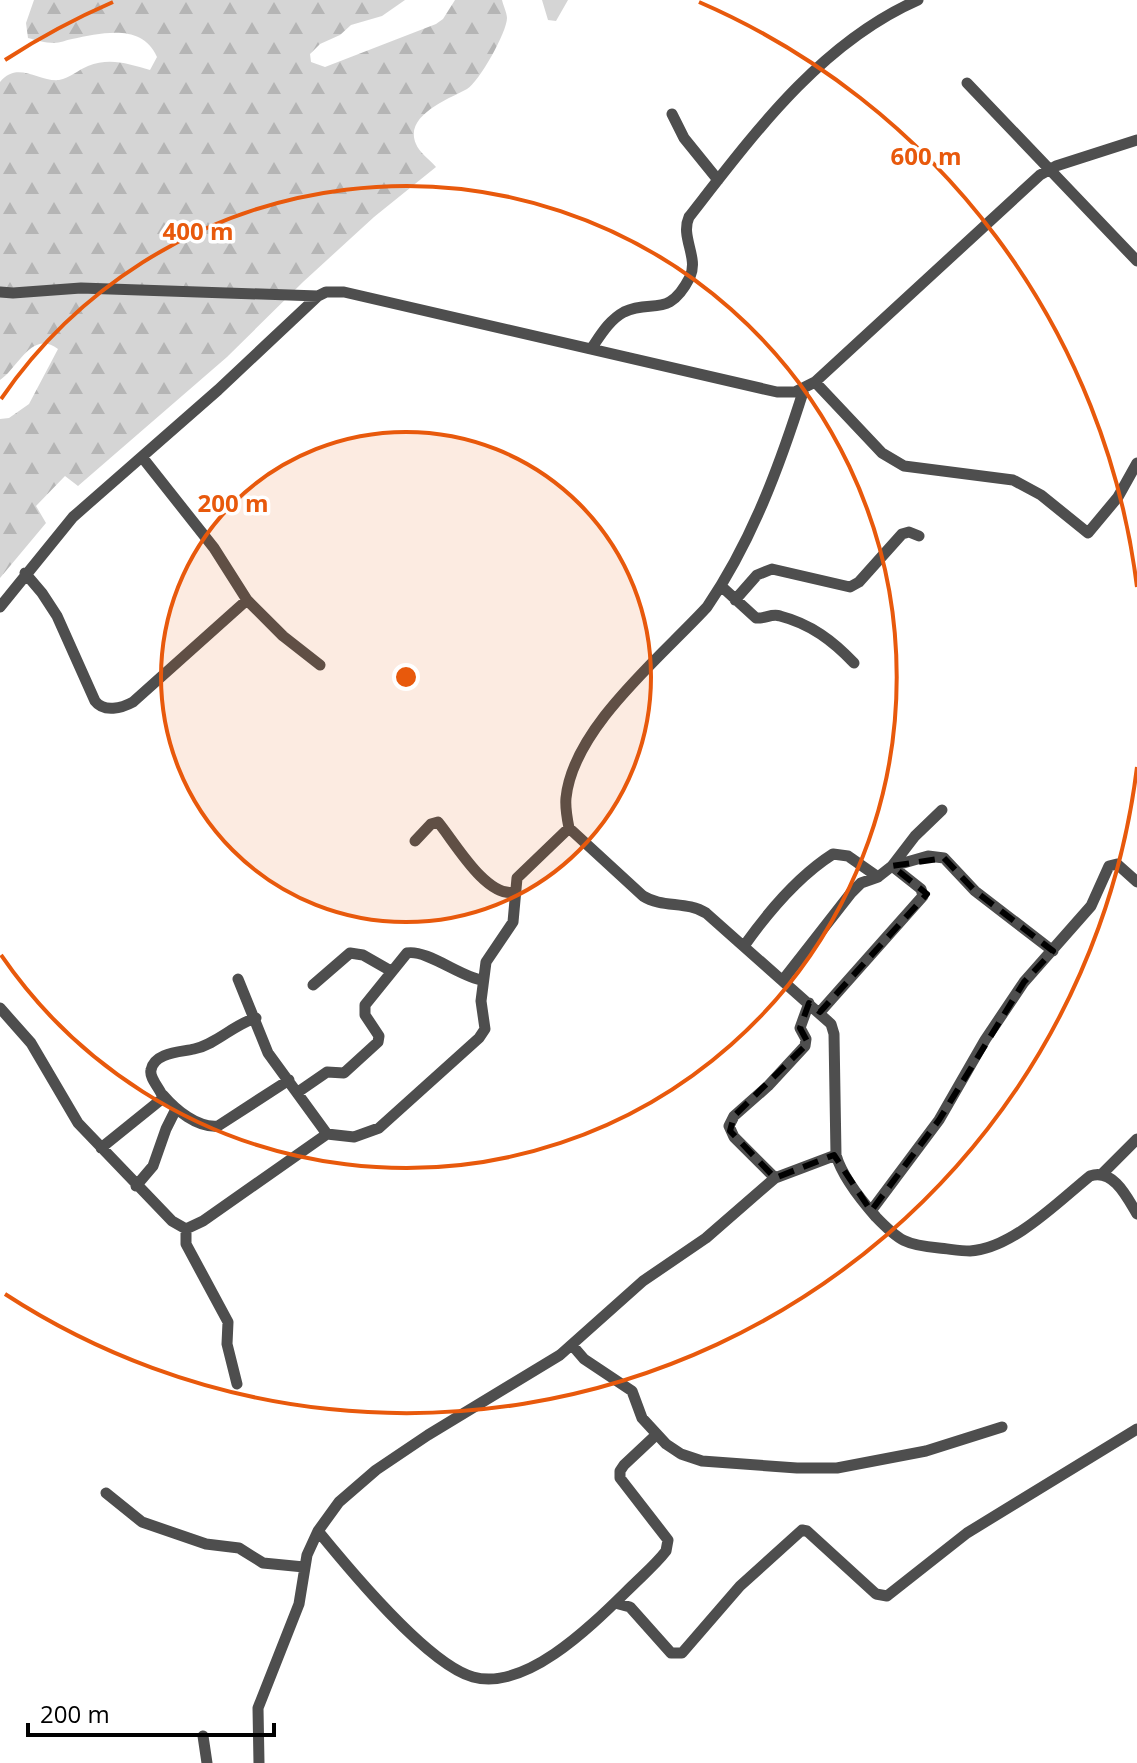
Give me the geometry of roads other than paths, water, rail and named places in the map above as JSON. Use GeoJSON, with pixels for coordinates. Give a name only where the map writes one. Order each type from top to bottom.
{"type":"FeatureCollection","features":[{"type":"Feature","properties":{"kind":"street"},"geometry":{"type":"LineString","coordinates":[[591,349],[618,316],[634,309],[661,307],[676,296],[687,281],[693,262],[686,224],[791,92],[868,27],[918,0]]}},
{"type":"Feature","properties":{"kind":"street"},"geometry":{"type":"LineString","coordinates":[[967,83],[1137,261]]}},
{"type":"Feature","properties":{"kind":"street"},"geometry":{"type":"LineString","coordinates":[[672,114],[684,138],[718,180]]}},
{"type":"Feature","properties":{"kind":"street"},"geometry":{"type":"LineString","coordinates":[[0,607],[73,517],[326,292],[344,292],[790,393],[815,382],[1049,170],[1137,140]]}},
{"type":"Feature","properties":{"kind":"street"},"geometry":{"type":"LineString","coordinates":[[0,292],[91,288],[318,296]]}},
{"type":"Feature","properties":{"kind":"street"},"geometry":{"type":"LineString","coordinates":[[815,382],[893,462],[1013,480],[1041,495],[1086,533],[1092,531],[1118,497],[1137,463]]}},
{"type":"Feature","properties":{"kind":"street"},"geometry":{"type":"LineString","coordinates":[[804,389],[778,470],[721,586],[707,607],[591,733],[577,760],[569,786],[566,799],[569,828],[643,896],[656,902],[699,909],[831,1024],[834,1034],[836,1155],[871,1211],[905,1244],[971,1251],[993,1245],[1017,1233],[1090,1176],[1102,1174],[1137,1139]]}},
{"type":"Feature","properties":{"kind":"street"},"geometry":{"type":"LineString","coordinates":[[142,457],[214,548],[247,600],[276,630],[320,665]]}},
{"type":"Feature","properties":{"kind":"street"},"geometry":{"type":"LineString","coordinates":[[735,600],[757,575],[772,569],[850,587],[859,582],[902,534],[909,532],[919,536]]}},
{"type":"Feature","properties":{"kind":"street"},"geometry":{"type":"LineString","coordinates":[[25,573],[49,602],[95,701],[105,708],[133,702],[247,600]]}},
{"type":"Feature","properties":{"kind":"street"},"geometry":{"type":"LineString","coordinates":[[721,586],[756,618],[780,616],[818,631],[854,663]]}},
{"type":"Feature","properties":{"kind":"street"},"geometry":{"type":"LineString","coordinates":[[783,980],[851,893],[861,883],[878,877],[892,866],[921,829],[942,810]]}},
{"type":"Feature","properties":{"kind":"street"},"geometry":{"type":"LineString","coordinates":[[415,841],[433,822],[438,822],[489,884],[503,893],[514,892]]}},
{"type":"Feature","properties":{"kind":"street"},"geometry":{"type":"LineString","coordinates":[[186,1229],[203,1221],[327,1134],[354,1137],[379,1128],[479,1038],[485,1029],[481,1001],[487,957],[513,922],[515,883],[521,871],[569,828]]}},
{"type":"Feature","properties":{"kind":"street"},"geometry":{"type":"LineString","coordinates":[[744,946],[767,914],[806,875],[833,854],[848,856],[878,877]]}},
{"type":"Feature","properties":{"kind":"street"},"geometry":{"type":"LineString","coordinates":[[892,866],[928,856],[944,858],[975,891],[1053,951]]}},
{"type":"Feature","properties":{"kind":"street"},"geometry":{"type":"LineString","coordinates":[[871,1211],[939,1120],[985,1040],[1024,982],[1091,906],[1109,866],[1117,864],[1137,882]]}},
{"type":"Feature","properties":{"kind":"street"},"geometry":{"type":"LineString","coordinates":[[820,1012],[923,896],[921,889],[892,866]]}},
{"type":"Feature","properties":{"kind":"street"},"geometry":{"type":"LineString","coordinates":[[298,1092],[321,1075],[344,1073],[378,1042],[379,1036],[364,1010],[402,956],[411,951],[482,980]]}},
{"type":"Feature","properties":{"kind":"street"},"geometry":{"type":"LineString","coordinates":[[313,985],[346,954],[353,952],[391,971]]}},
{"type":"Feature","properties":{"kind":"street"},"geometry":{"type":"LineString","coordinates":[[238,979],[268,1053],[327,1134]]}},
{"type":"Feature","properties":{"kind":"street"},"geometry":{"type":"LineString","coordinates":[[775,1178],[734,1137],[729,1126],[734,1116],[768,1086],[805,1046],[806,1039],[800,1028],[809,1003]]}},
{"type":"Feature","properties":{"kind":"street"},"geometry":{"type":"LineString","coordinates":[[0,1008],[31,1043],[78,1123],[136,1186],[172,1221],[186,1229]]}},
{"type":"Feature","properties":{"kind":"street"},"geometry":{"type":"LineString","coordinates":[[256,1018],[214,1042],[180,1050],[158,1060],[151,1073],[163,1095],[176,1109],[205,1125],[218,1126],[289,1080]]}},
{"type":"Feature","properties":{"kind":"street"},"geometry":{"type":"LineString","coordinates":[[101,1148],[158,1104],[163,1095]]}},
{"type":"Feature","properties":{"kind":"street"},"geometry":{"type":"LineString","coordinates":[[136,1186],[153,1166],[176,1109]]}},
{"type":"Feature","properties":{"kind":"street"},"geometry":{"type":"LineString","coordinates":[[259,1763],[258,1708],[296,1615],[304,1567],[318,1531],[339,1502],[376,1470],[428,1435],[551,1362],[643,1281],[706,1238],[775,1178],[836,1155]]}},
{"type":"Feature","properties":{"kind":"street"},"geometry":{"type":"LineString","coordinates":[[1102,1174],[1117,1184],[1137,1214]]}},
{"type":"Feature","properties":{"kind":"street"},"geometry":{"type":"LineString","coordinates":[[186,1229],[186,1244],[228,1322],[227,1344],[237,1384]]}},
{"type":"Feature","properties":{"kind":"street"},"geometry":{"type":"LineString","coordinates":[[572,1345],[584,1359],[632,1391],[642,1418],[656,1435],[681,1454],[702,1461],[837,1468],[926,1451],[1002,1427]]}},
{"type":"Feature","properties":{"kind":"street"},"geometry":{"type":"LineString","coordinates":[[615,1603],[630,1607],[671,1653],[682,1653],[740,1586],[802,1530],[807,1531],[876,1594],[887,1596],[967,1533],[1137,1429]]}},
{"type":"Feature","properties":{"kind":"street"},"geometry":{"type":"LineString","coordinates":[[318,1531],[418,1641],[439,1658],[476,1678],[497,1678],[534,1665],[570,1643],[663,1555],[668,1547],[665,1536],[620,1478],[624,1465],[656,1435]]}},
{"type":"Feature","properties":{"kind":"street"},"geometry":{"type":"LineString","coordinates":[[106,1493],[142,1522],[206,1544],[239,1548],[263,1563],[304,1567]]}},
{"type":"Feature","properties":{"kind":"street"},"geometry":{"type":"LineString","coordinates":[[203,1736],[207,1763]]}}]}
